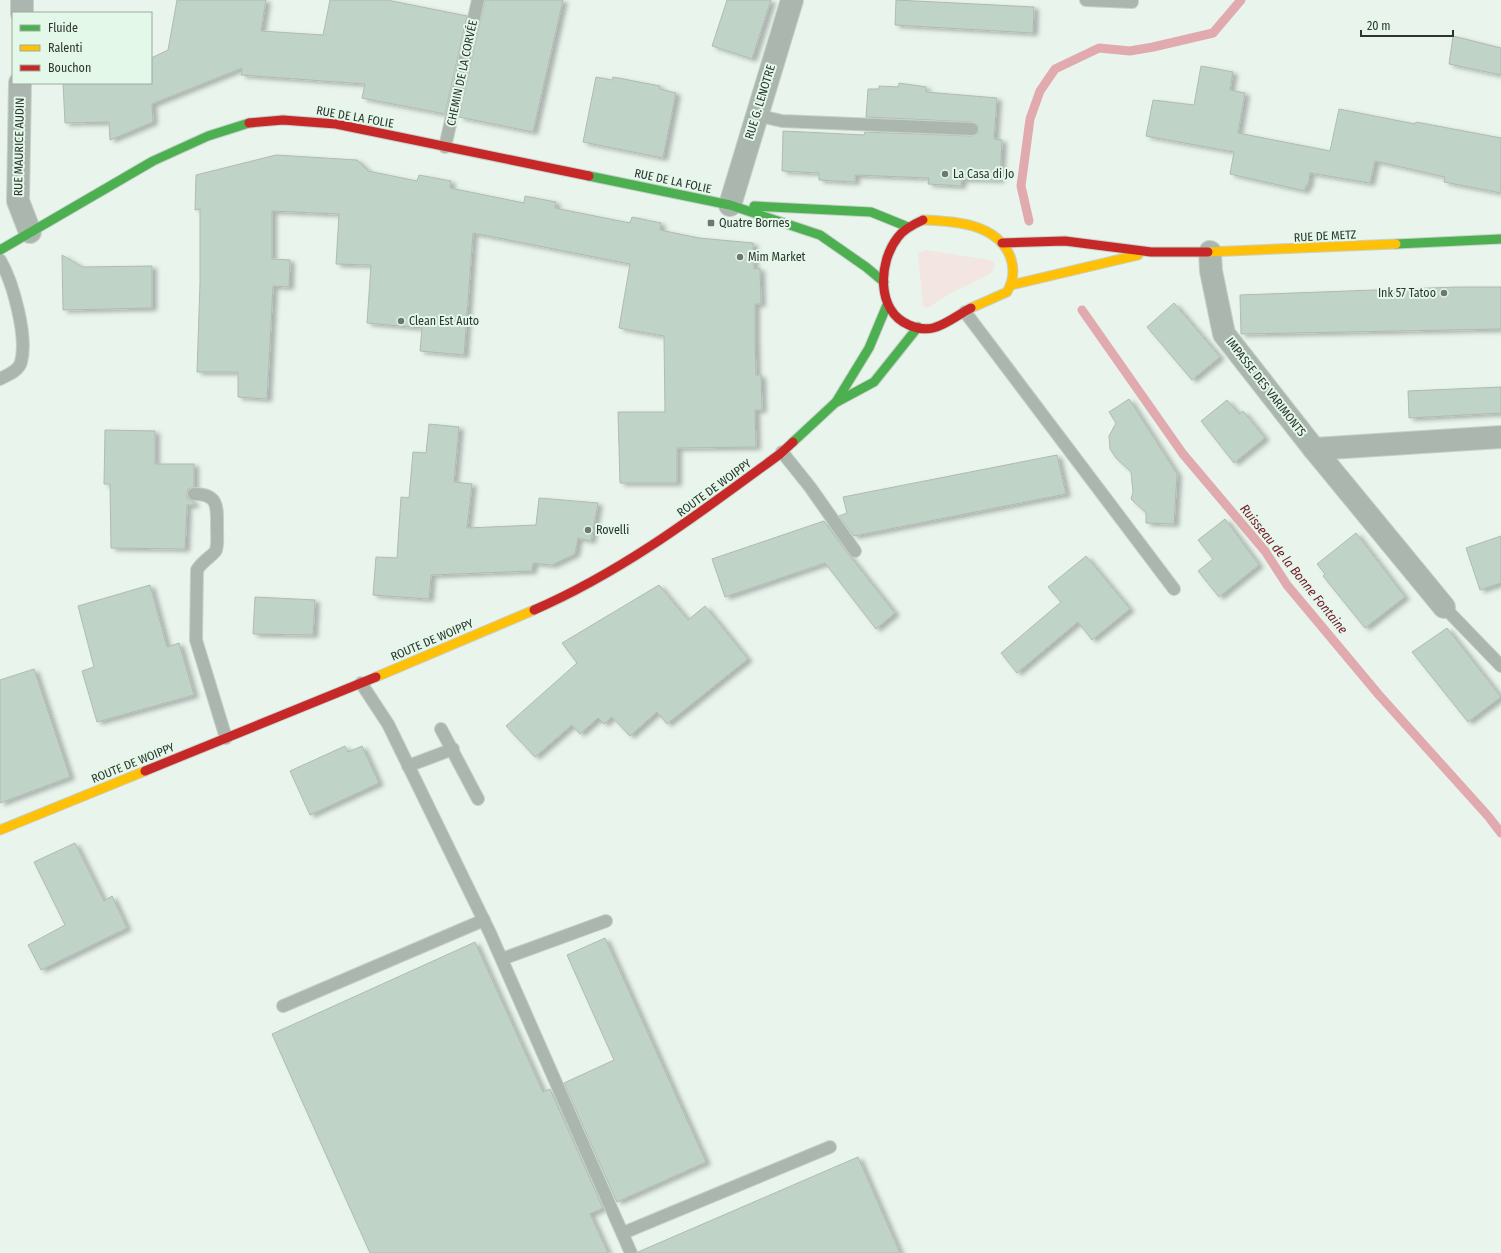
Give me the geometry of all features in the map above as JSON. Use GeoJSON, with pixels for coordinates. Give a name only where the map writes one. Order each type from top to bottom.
{"type":"FeatureCollection","features":[{"type":"Feature","properties":{"kind":"street"},"geometry":{"type":"LineString","coordinates":[[22,0],[22,12]]}},
{"type":"Feature","properties":{"kind":"street","name":"RUE G. LENOTRE"},"geometry":{"type":"LineString","coordinates":[[730,205],[792,0]]}},
{"type":"Feature","properties":{"kind":"street","name":"RUE MAURICE AUDIN"},"geometry":{"type":"LineString","coordinates":[[20,84],[18,201],[30,232]]}},
{"type":"Feature","properties":{"kind":"street","name":"RUE DE LA FOLIE"},"geometry":{"type":"LineString","coordinates":[[0,250],[153,161],[210,137],[263,121],[302,120],[336,124],[730,205],[820,235],[866,267],[884,282]]}},
{"type":"Feature","properties":{"kind":"street","name":"RUE DE LA FOLIE"},"geometry":{"type":"LineString","coordinates":[[730,205],[783,206],[870,212],[908,227]]}},
{"type":"Feature","properties":{"kind":"street"},"geometry":{"type":"LineString","coordinates":[[923,220],[955,222],[970,225],[987,232],[1002,243],[1009,251],[1015,274],[1012,285],[1007,292],[933,328],[918,327],[905,323],[894,315],[887,305],[884,282],[886,259],[895,240],[908,227],[923,220]]}},
{"type":"Feature","properties":{"kind":"street","name":"RUE DE METZ"},"geometry":{"type":"LineString","coordinates":[[1002,243],[1065,241],[1151,252],[1210,252],[1501,239]]}},
{"type":"Feature","properties":{"kind":"street","name":"RUE DE METZ"},"geometry":{"type":"LineString","coordinates":[[1012,285],[1151,252]]}},
{"type":"Feature","properties":{"kind":"street","name":"IMPASSE DES VARIMONTS"},"geometry":{"type":"LineString","coordinates":[[1210,252],[1211,271],[1224,334],[1314,449],[1444,607]]}},
{"type":"Feature","properties":{"kind":"street","name":"ROUTE DE WOIPPY"},"geometry":{"type":"LineString","coordinates":[[835,403],[869,348],[887,305]]}},
{"type":"Feature","properties":{"kind":"street","name":"ROUTE DE WOIPPY"},"geometry":{"type":"LineString","coordinates":[[0,830],[361,683],[561,598],[621,565],[673,533],[782,452],[835,403],[874,382],[918,327]]}},
{"type":"Feature","properties":{"kind":"street","name":"IMPASSE DES VARIMONTS"},"geometry":{"type":"LineString","coordinates":[[1314,449],[1501,437]]}},
{"type":"Feature","properties":{"kind":"lane","name":"CHEMIN DE LA CORVÉE"},"geometry":{"type":"LineString","coordinates":[[446,147],[478,0]]}},
{"type":"Feature","properties":{"kind":"lane"},"geometry":{"type":"LineString","coordinates":[[1086,0],[1132,2]]}},
{"type":"Feature","properties":{"kind":"lane"},"geometry":{"type":"LineString","coordinates":[[756,115],[782,121],[972,128]]}},
{"type":"Feature","properties":{"kind":"lane"},"geometry":{"type":"LineString","coordinates":[[0,260],[8,275],[19,309],[22,349],[21,363],[17,369],[0,379]]}},
{"type":"Feature","properties":{"kind":"lane"},"geometry":{"type":"LineString","coordinates":[[965,312],[1174,589]]}},
{"type":"Feature","properties":{"kind":"lane"},"geometry":{"type":"LineString","coordinates":[[782,452],[810,487],[855,551]]}},
{"type":"Feature","properties":{"kind":"lane"},"geometry":{"type":"LineString","coordinates":[[194,494],[204,494],[210,496],[215,502],[217,509],[216,550],[212,556],[206,558],[201,563],[197,570],[196,640],[226,738]]}},
{"type":"Feature","properties":{"kind":"lane"},"geometry":{"type":"LineString","coordinates":[[1444,607],[1501,666]]}},
{"type":"Feature","properties":{"kind":"lane"},"geometry":{"type":"LineString","coordinates":[[361,683],[388,724],[484,920],[631,1253]]}},
{"type":"Feature","properties":{"kind":"lane"},"geometry":{"type":"LineString","coordinates":[[441,729],[453,749],[478,799]]}},
{"type":"Feature","properties":{"kind":"lane"},"geometry":{"type":"LineString","coordinates":[[408,766],[453,749]]}},
{"type":"Feature","properties":{"kind":"lane"},"geometry":{"type":"LineString","coordinates":[[283,1006],[484,920]]}},
{"type":"Feature","properties":{"kind":"lane"},"geometry":{"type":"LineString","coordinates":[[502,959],[606,920]]}},
{"type":"Feature","properties":{"kind":"lane"},"geometry":{"type":"LineString","coordinates":[[622,1233],[830,1147]]}},
{"type":"Feature","properties":{"kind":"shaded area"},"geometry":{"type":"Polygon","coordinates":[[[925,250],[990,260],[993,261],[995,266],[990,274],[949,294],[927,308],[923,306],[918,253],[925,250]]]}},
{"type":"Feature","properties":{"kind":"building"},"geometry":{"type":"Polygon","coordinates":[[[177,0],[266,0],[261,31],[323,35],[330,0],[387,0],[467,16],[445,114],[362,98],[365,84],[241,75],[242,68],[152,104],[153,122],[110,140],[109,122],[65,123],[63,84],[152,84],[152,58],[168,50],[177,0]]]}},
{"type":"Feature","properties":{"kind":"building"},"geometry":{"type":"Polygon","coordinates":[[[485,0],[563,0],[533,132],[459,117],[485,0]]]}},
{"type":"Feature","properties":{"kind":"building"},"geometry":{"type":"Polygon","coordinates":[[[727,0],[771,0],[752,59],[712,46],[727,0]]]}},
{"type":"Feature","properties":{"kind":"building"},"geometry":{"type":"Polygon","coordinates":[[[896,0],[1034,7],[1033,33],[895,25],[896,0]]]}},
{"type":"Feature","properties":{"kind":"building"},"geometry":{"type":"Polygon","coordinates":[[[1453,36],[1501,48],[1501,75],[1449,64],[1453,36]]]}},
{"type":"Feature","properties":{"kind":"building"},"geometry":{"type":"Polygon","coordinates":[[[1201,66],[1233,72],[1230,90],[1245,93],[1238,133],[1330,151],[1339,109],[1415,124],[1416,122],[1501,138],[1501,193],[1444,182],[1445,177],[1375,161],[1370,183],[1310,173],[1308,186],[1306,185],[1305,191],[1230,174],[1234,152],[1146,136],[1153,100],[1194,105],[1201,66]]]}},
{"type":"Feature","properties":{"kind":"building"},"geometry":{"type":"Polygon","coordinates":[[[596,77],[612,80],[613,77],[660,86],[660,89],[676,93],[663,158],[583,142],[596,77]]]}},
{"type":"Feature","properties":{"kind":"building"},"geometry":{"type":"Polygon","coordinates":[[[899,83],[926,87],[926,92],[997,98],[994,139],[1002,140],[1000,180],[962,179],[961,186],[928,184],[929,178],[855,175],[855,182],[819,180],[819,173],[782,171],[783,131],[864,135],[865,132],[972,136],[978,133],[978,125],[972,122],[866,117],[868,89],[879,89],[879,86],[898,87],[899,83]]]}},
{"type":"Feature","properties":{"kind":"building"},"geometry":{"type":"Polygon","coordinates":[[[276,155],[357,160],[368,171],[417,181],[419,175],[451,181],[450,188],[524,203],[525,196],[556,202],[555,208],[630,223],[632,217],[661,223],[660,230],[699,238],[753,243],[754,269],[760,268],[761,304],[755,304],[756,375],[761,375],[762,410],[755,410],[756,447],[677,448],[677,483],[620,483],[618,412],[665,412],[664,336],[619,328],[630,264],[473,233],[464,355],[420,351],[422,328],[367,323],[371,265],[336,264],[339,214],[272,211],[272,259],[290,260],[289,287],[273,286],[267,399],[238,397],[238,372],[197,372],[200,283],[200,209],[195,210],[196,175],[276,155]]]}},
{"type":"Feature","properties":{"kind":"building"},"geometry":{"type":"Polygon","coordinates":[[[62,255],[82,267],[152,266],[152,308],[63,310],[62,255]]]}},
{"type":"Feature","properties":{"kind":"building"},"geometry":{"type":"Polygon","coordinates":[[[1457,287],[1501,287],[1501,329],[1241,334],[1240,295],[1457,287]]]}},
{"type":"Feature","properties":{"kind":"building"},"geometry":{"type":"Polygon","coordinates":[[[1174,303],[1220,357],[1192,380],[1147,327],[1174,303]]]}},
{"type":"Feature","properties":{"kind":"building"},"geometry":{"type":"Polygon","coordinates":[[[1501,387],[1501,413],[1409,418],[1408,391],[1501,387]]]}},
{"type":"Feature","properties":{"kind":"building"},"geometry":{"type":"Polygon","coordinates":[[[1129,399],[1177,474],[1174,524],[1146,523],[1146,513],[1131,499],[1133,492],[1131,472],[1116,458],[1110,449],[1109,436],[1116,423],[1109,412],[1129,399]]]}},
{"type":"Feature","properties":{"kind":"building"},"geometry":{"type":"Polygon","coordinates":[[[1227,400],[1239,414],[1243,411],[1265,438],[1234,463],[1201,421],[1227,400]]]}},
{"type":"Feature","properties":{"kind":"building"},"geometry":{"type":"Polygon","coordinates":[[[429,424],[459,427],[454,482],[472,484],[467,528],[536,525],[539,498],[598,503],[591,541],[578,538],[575,554],[552,565],[533,563],[532,571],[431,575],[429,599],[373,595],[376,557],[397,558],[401,497],[409,498],[413,452],[426,453],[429,424]]]}},
{"type":"Feature","properties":{"kind":"building"},"geometry":{"type":"Polygon","coordinates":[[[105,430],[155,431],[155,464],[194,464],[194,487],[188,489],[187,498],[194,502],[194,505],[187,505],[185,549],[111,548],[110,484],[104,484],[105,430]]]}},
{"type":"Feature","properties":{"kind":"building"},"geometry":{"type":"Polygon","coordinates":[[[1057,455],[1066,494],[854,536],[839,516],[847,513],[843,497],[1057,455]]]}},
{"type":"Feature","properties":{"kind":"building"},"geometry":{"type":"Polygon","coordinates":[[[1225,519],[1259,565],[1219,597],[1198,571],[1213,559],[1198,540],[1225,519]]]}},
{"type":"Feature","properties":{"kind":"building"},"geometry":{"type":"Polygon","coordinates":[[[824,521],[895,613],[876,629],[825,563],[725,597],[712,559],[824,521]]]}},
{"type":"Feature","properties":{"kind":"building"},"geometry":{"type":"Polygon","coordinates":[[[1356,533],[1405,597],[1365,628],[1323,576],[1325,574],[1317,564],[1356,533]]]}},
{"type":"Feature","properties":{"kind":"building"},"geometry":{"type":"Polygon","coordinates":[[[1501,536],[1501,583],[1480,590],[1466,548],[1501,536]]]}},
{"type":"Feature","properties":{"kind":"building"},"geometry":{"type":"Polygon","coordinates":[[[1086,556],[1130,609],[1092,640],[1078,622],[1017,673],[1001,653],[1061,602],[1048,587],[1086,556]]]}},
{"type":"Feature","properties":{"kind":"building"},"geometry":{"type":"Polygon","coordinates":[[[150,585],[167,647],[179,643],[194,695],[97,722],[82,671],[94,667],[78,606],[150,585]]]}},
{"type":"Feature","properties":{"kind":"building"},"geometry":{"type":"Polygon","coordinates":[[[659,585],[688,620],[705,606],[748,659],[667,724],[657,712],[630,736],[612,717],[604,724],[598,718],[580,734],[572,725],[535,757],[506,726],[577,663],[562,643],[659,585]]]}},
{"type":"Feature","properties":{"kind":"building"},"geometry":{"type":"Polygon","coordinates":[[[255,597],[315,600],[313,635],[253,634],[255,597]]]}},
{"type":"Feature","properties":{"kind":"building"},"geometry":{"type":"Polygon","coordinates":[[[1447,628],[1501,697],[1468,722],[1412,652],[1447,628]]]}},
{"type":"Feature","properties":{"kind":"building"},"geometry":{"type":"Polygon","coordinates":[[[34,669],[70,777],[0,803],[0,680],[34,669]]]}},
{"type":"Feature","properties":{"kind":"building"},"geometry":{"type":"Polygon","coordinates":[[[345,746],[348,752],[362,746],[379,783],[310,815],[290,771],[345,746]]]}},
{"type":"Feature","properties":{"kind":"building"},"geometry":{"type":"Polygon","coordinates":[[[75,843],[104,901],[112,896],[127,928],[41,970],[28,945],[65,925],[34,862],[75,843]]]}},
{"type":"Feature","properties":{"kind":"building"},"geometry":{"type":"Polygon","coordinates":[[[605,938],[706,1162],[617,1202],[564,1083],[614,1060],[567,955],[605,938]]]}},
{"type":"Feature","properties":{"kind":"building"},"geometry":{"type":"Polygon","coordinates":[[[475,942],[543,1092],[550,1089],[603,1208],[590,1214],[608,1253],[370,1253],[272,1034],[475,942]]]}},
{"type":"Feature","properties":{"kind":"building"},"geometry":{"type":"Polygon","coordinates":[[[858,1157],[900,1253],[638,1253],[638,1252],[858,1157]]]}},
{"type":"Feature","properties":{"kind":"waterway","name":"Ruisseau de la Bonne Fontaine"},"geometry":{"type":"LineString","coordinates":[[1029,221],[1021,186],[1030,119],[1040,91],[1055,69],[1099,48],[1130,51],[1213,33],[1241,0]]}},
{"type":"Feature","properties":{"kind":"waterway","name":"Ruisseau de la Bonne Fontaine"},"geometry":{"type":"LineString","coordinates":[[1082,310],[1183,454],[1265,551],[1287,585],[1379,695],[1488,816],[1501,833]]}},
{"type":"Feature","properties":{"kind":"traffic: fast"},"geometry":{"type":"LineString","coordinates":[[0,250],[153,161],[208,136],[249,123]]}},
{"type":"Feature","properties":{"kind":"traffic: fast"},"geometry":{"type":"LineString","coordinates":[[589,176],[730,205],[820,235],[866,267],[884,282]]}},
{"type":"Feature","properties":{"kind":"traffic: fast"},"geometry":{"type":"LineString","coordinates":[[754,206],[871,212],[908,227]]}},
{"type":"Feature","properties":{"kind":"traffic: fast"},"geometry":{"type":"LineString","coordinates":[[1396,244],[1501,239]]}},
{"type":"Feature","properties":{"kind":"traffic: fast"},"geometry":{"type":"LineString","coordinates":[[836,402],[869,348],[887,305]]}},
{"type":"Feature","properties":{"kind":"traffic: fast"},"geometry":{"type":"LineString","coordinates":[[793,442],[835,403],[874,382],[918,327]]}},
{"type":"Feature","properties":{"kind":"traffic: slow"},"geometry":{"type":"LineString","coordinates":[[923,220],[948,221],[973,226],[984,230],[1004,245],[1013,265],[1013,274],[1007,292],[971,308]]}},
{"type":"Feature","properties":{"kind":"traffic: slow"},"geometry":{"type":"LineString","coordinates":[[1208,252],[1396,244]]}},
{"type":"Feature","properties":{"kind":"traffic: slow"},"geometry":{"type":"LineString","coordinates":[[1011,285],[1138,255]]}},
{"type":"Feature","properties":{"kind":"traffic: slow"},"geometry":{"type":"LineString","coordinates":[[376,677],[534,610]]}},
{"type":"Feature","properties":{"kind":"traffic: slow"},"geometry":{"type":"LineString","coordinates":[[0,830],[145,771]]}},
{"type":"Feature","properties":{"kind":"traffic: jam"},"geometry":{"type":"LineString","coordinates":[[249,123],[283,120],[336,124],[589,176]]}},
{"type":"Feature","properties":{"kind":"traffic: jam"},"geometry":{"type":"LineString","coordinates":[[923,220],[909,227],[900,234],[891,247],[884,272],[886,298],[891,309],[898,318],[909,325],[927,329],[943,324],[971,308]]}},
{"type":"Feature","properties":{"kind":"traffic: jam"},"geometry":{"type":"LineString","coordinates":[[1002,243],[1065,241],[1151,252],[1208,252]]}},
{"type":"Feature","properties":{"kind":"traffic: jam"},"geometry":{"type":"LineString","coordinates":[[534,610],[631,559],[691,519],[780,454],[793,442]]}},
{"type":"Feature","properties":{"kind":"traffic: jam"},"geometry":{"type":"LineString","coordinates":[[145,771],[376,677]]}},
{"type":"Feature","properties":{"kind":"place","name":"La Casa di Jo"},"geometry":{"type":"Point","coordinates":[945,174]}},
{"type":"Feature","properties":{"kind":"place","name":"Quatre Bornes"},"geometry":{"type":"Point","coordinates":[711,223]}},
{"type":"Feature","properties":{"kind":"place","name":"Mim Market"},"geometry":{"type":"Point","coordinates":[740,257]}},
{"type":"Feature","properties":{"kind":"place","name":"Ink 57 Tatoo"},"geometry":{"type":"Point","coordinates":[1444,293]}},
{"type":"Feature","properties":{"kind":"place","name":"Clean Est Auto"},"geometry":{"type":"Point","coordinates":[401,321]}},
{"type":"Feature","properties":{"kind":"place","name":"Rovelli"},"geometry":{"type":"Point","coordinates":[588,530]}}]}
